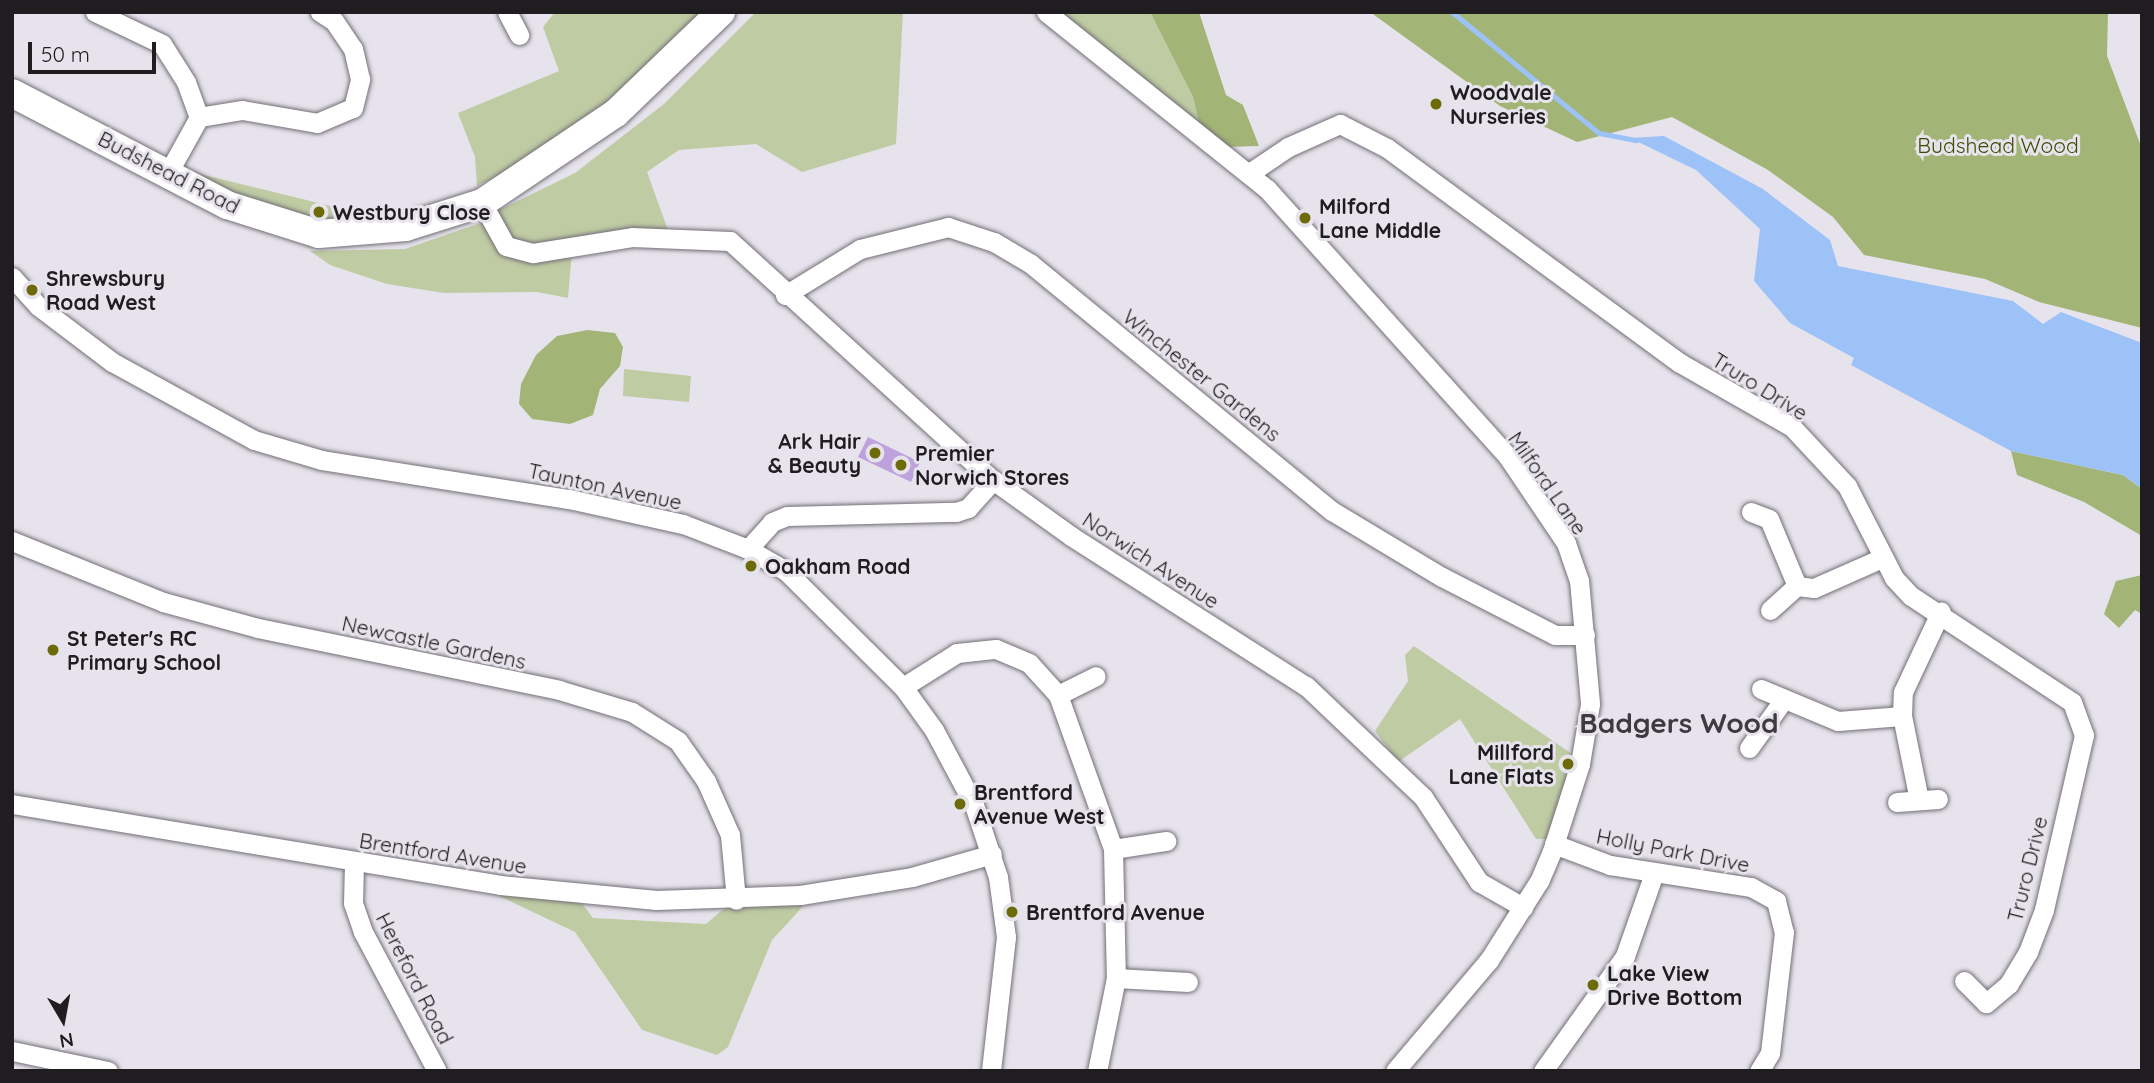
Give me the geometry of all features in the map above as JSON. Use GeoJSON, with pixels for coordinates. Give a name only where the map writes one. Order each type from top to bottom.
{"type":"FeatureCollection","features":[{"type":"Feature","properties":{"kind":"street"},"geometry":{"type":"LineString","coordinates":[[95,12],[162,44],[186,82],[199,117],[168,173]]}},
{"type":"Feature","properties":{"kind":"street"},"geometry":{"type":"LineString","coordinates":[[199,117],[242,110],[317,123],[353,108],[360,79],[353,49],[334,21],[320,12]]}},
{"type":"Feature","properties":{"kind":"street"},"geometry":{"type":"LineString","coordinates":[[507,12],[519,35]]}},
{"type":"Feature","properties":{"kind":"street","name":"Budshead Road"},"geometry":{"type":"LineString","coordinates":[[13,94],[227,205],[319,234],[406,227],[482,203],[616,113],[721,12]]}},
{"type":"Feature","properties":{"kind":"street","name":"Milford Lane"},"geometry":{"type":"LineString","coordinates":[[1046,12],[1251,172],[1508,457],[1566,543],[1579,580],[1590,704],[1580,764],[1554,844],[1523,907],[1489,960],[1395,1071]]}},
{"type":"Feature","properties":{"kind":"street","name":"Truro Drive"},"geometry":{"type":"LineString","coordinates":[[1251,172],[1287,147],[1340,124],[1387,148],[1679,363],[1792,427],[1847,486],[1882,558],[1911,596],[1941,611],[2072,702],[2084,735],[2044,910],[2028,952],[2009,984],[1986,1003],[1964,981]]}},
{"type":"Feature","properties":{"kind":"street","name":"Norwich Avenue"},"geometry":{"type":"LineString","coordinates":[[482,203],[506,246],[533,253],[632,237],[730,241],[785,295],[993,480],[1071,536],[1306,686],[1423,797],[1479,882],[1523,907]]}},
{"type":"Feature","properties":{"kind":"street","name":"Winchester Gardens"},"geometry":{"type":"LineString","coordinates":[[785,295],[860,248],[948,227],[994,242],[1031,264],[1332,511],[1555,635],[1585,635]]}},
{"type":"Feature","properties":{"kind":"street","name":"Taunton Avenue"},"geometry":{"type":"LineString","coordinates":[[12,277],[38,306],[113,362],[254,440],[290,453],[569,499],[683,524],[748,549],[786,571],[902,687],[934,730],[992,854],[1006,937],[990,1071]]}},
{"type":"Feature","properties":{"kind":"street"},"geometry":{"type":"LineString","coordinates":[[748,549],[772,522],[787,516],[956,512],[968,508],[993,480]]}},
{"type":"Feature","properties":{"kind":"street"},"geometry":{"type":"LineString","coordinates":[[1751,512],[1769,519],[1797,586]]}},
{"type":"Feature","properties":{"kind":"street","name":"Newcastle Gardens"},"geometry":{"type":"LineString","coordinates":[[12,541],[189,609],[559,690],[632,712],[678,741],[706,781],[730,835],[736,900]]}},
{"type":"Feature","properties":{"kind":"street"},"geometry":{"type":"LineString","coordinates":[[1770,610],[1797,586],[1814,588],[1882,558]]}},
{"type":"Feature","properties":{"kind":"street"},"geometry":{"type":"LineString","coordinates":[[1897,802],[1929,800],[1902,716],[1915,660],[1941,611]]}},
{"type":"Feature","properties":{"kind":"street"},"geometry":{"type":"LineString","coordinates":[[902,687],[957,653],[996,649],[1029,663],[1058,695],[1113,849],[1116,978],[1097,1071]]}},
{"type":"Feature","properties":{"kind":"street"},"geometry":{"type":"LineString","coordinates":[[1058,695],[1096,676]]}},
{"type":"Feature","properties":{"kind":"street"},"geometry":{"type":"LineString","coordinates":[[1761,689],[1838,721],[1902,716]]}},
{"type":"Feature","properties":{"kind":"street"},"geometry":{"type":"LineString","coordinates":[[1749,748],[1784,699]]}},
{"type":"Feature","properties":{"kind":"street","name":"Brentford Avenue"},"geometry":{"type":"LineString","coordinates":[[12,804],[354,863],[566,895],[736,900],[912,877],[992,854]]}},
{"type":"Feature","properties":{"kind":"street"},"geometry":{"type":"LineString","coordinates":[[1113,849],[1166,842]]}},
{"type":"Feature","properties":{"kind":"street","name":"Holly Park Drive"},"geometry":{"type":"LineString","coordinates":[[1554,844],[1610,865],[1751,887],[1776,901],[1784,932],[1770,1053],[1759,1071]]}},
{"type":"Feature","properties":{"kind":"street","name":"Hereford Road"},"geometry":{"type":"LineString","coordinates":[[354,863],[353,903],[363,932],[437,1071]]}},
{"type":"Feature","properties":{"kind":"street"},"geometry":{"type":"LineString","coordinates":[[1543,1071],[1625,956],[1654,873]]}},
{"type":"Feature","properties":{"kind":"street"},"geometry":{"type":"LineString","coordinates":[[1116,978],[1188,982]]}},
{"type":"Feature","properties":{"kind":"street"},"geometry":{"type":"LineString","coordinates":[[12,1051],[35,1063],[108,1071]]}},
{"type":"Feature","properties":{"kind":"green space"},"geometry":{"type":"Polygon","coordinates":[[[555,12],[703,12],[604,105],[531,158],[477,186],[475,157],[458,113],[559,71],[543,27],[555,12]]]}},
{"type":"Feature","properties":{"kind":"green space"},"geometry":{"type":"Polygon","coordinates":[[[756,12],[903,12],[896,144],[802,172],[756,144],[679,150],[647,172],[668,230],[533,248],[509,242],[493,213],[575,173],[664,104],[756,12]]]}},
{"type":"Feature","properties":{"kind":"green space"},"geometry":{"type":"Polygon","coordinates":[[[1056,12],[1150,12],[1193,97],[1200,127],[1056,12]]]}},
{"type":"Feature","properties":{"kind":"green space"},"geometry":{"type":"Polygon","coordinates":[[[1150,12],[1199,12],[1226,95],[1243,105],[1259,146],[1224,147],[1200,127],[1193,97],[1150,12]]]}},
{"type":"Feature","properties":{"kind":"green space","name":"Budshead Wood"},"geometry":{"type":"Polygon","coordinates":[[[1370,12],[2108,12],[2107,56],[2142,149],[2142,328],[2039,302],[1985,279],[1864,255],[1833,217],[1768,170],[1672,117],[1577,142],[1500,106],[1370,12]]]}},
{"type":"Feature","properties":{"kind":"green space"},"geometry":{"type":"Polygon","coordinates":[[[196,173],[380,218],[318,220],[201,183],[196,173]]]}},
{"type":"Feature","properties":{"kind":"green space"},"geometry":{"type":"Polygon","coordinates":[[[486,221],[504,249],[572,251],[568,298],[537,292],[444,293],[387,284],[330,265],[310,251],[405,249],[486,221]]]}},
{"type":"Feature","properties":{"kind":"green space"},"geometry":{"type":"Polygon","coordinates":[[[587,330],[615,333],[623,347],[620,366],[600,389],[593,415],[570,424],[532,419],[519,404],[521,384],[536,355],[557,336],[587,330]]]}},
{"type":"Feature","properties":{"kind":"green space"},"geometry":{"type":"Polygon","coordinates":[[[624,369],[691,376],[689,402],[623,396],[624,369]]]}},
{"type":"Feature","properties":{"kind":"green space"},"geometry":{"type":"Polygon","coordinates":[[[2011,451],[2123,475],[2142,489],[2142,536],[2084,502],[2017,475],[2011,451]]]}},
{"type":"Feature","properties":{"kind":"green space"},"geometry":{"type":"Polygon","coordinates":[[[2142,575],[2142,614],[2135,610],[2119,628],[2104,614],[2116,581],[2142,575]]]}},
{"type":"Feature","properties":{"kind":"green space"},"geometry":{"type":"Polygon","coordinates":[[[1414,646],[1575,756],[1551,839],[1536,839],[1460,719],[1398,762],[1375,731],[1408,681],[1405,655],[1414,646]]]}},
{"type":"Feature","properties":{"kind":"green space"},"geometry":{"type":"Polygon","coordinates":[[[484,889],[581,902],[593,918],[706,924],[726,907],[807,902],[772,940],[728,1047],[717,1055],[642,1030],[575,932],[484,889]]]}},
{"type":"Feature","properties":{"kind":"water"},"geometry":{"type":"Polygon","coordinates":[[[1664,136],[1763,189],[1830,240],[1838,266],[2013,301],[2043,324],[2061,312],[2142,343],[2142,489],[2123,475],[2011,451],[1851,365],[1854,358],[1790,323],[1754,281],[1760,229],[1696,170],[1630,138],[1664,136]]]}},
{"type":"Feature","properties":{"kind":"building"},"geometry":{"type":"Polygon","coordinates":[[[868,437],[920,462],[911,482],[858,457],[868,437]]]}},
{"type":"Feature","properties":{"kind":"waterway"},"geometry":{"type":"LineString","coordinates":[[1452,12],[1599,133],[1636,140]]}},
{"type":"Feature","properties":{"kind":"place","name":"Woodvale Nurseries"},"geometry":{"type":"Point","coordinates":[1436,104]}},
{"type":"Feature","properties":{"kind":"place","name":"Westbury Close"},"geometry":{"type":"Point","coordinates":[319,212]}},
{"type":"Feature","properties":{"kind":"place","name":"Milford Lane Middle"},"geometry":{"type":"Point","coordinates":[1305,218]}},
{"type":"Feature","properties":{"kind":"place","name":"Shrewsbury Road West"},"geometry":{"type":"Point","coordinates":[32,290]}},
{"type":"Feature","properties":{"kind":"place","name":"Ark Hair & Beauty"},"geometry":{"type":"Point","coordinates":[875,453]}},
{"type":"Feature","properties":{"kind":"place","name":"Premier Norwich Stores"},"geometry":{"type":"Point","coordinates":[901,465]}},
{"type":"Feature","properties":{"kind":"place","name":"Oakham Road"},"geometry":{"type":"Point","coordinates":[751,566]}},
{"type":"Feature","properties":{"kind":"place","name":"St Peter's RC Primary School"},"geometry":{"type":"Point","coordinates":[53,650]}},
{"type":"Feature","properties":{"kind":"place","name":"Millford Lane Flats"},"geometry":{"type":"Point","coordinates":[1568,764]}},
{"type":"Feature","properties":{"kind":"place","name":"Brentford Avenue West"},"geometry":{"type":"Point","coordinates":[960,804]}},
{"type":"Feature","properties":{"kind":"place","name":"Brentford Avenue"},"geometry":{"type":"Point","coordinates":[1012,912]}},
{"type":"Feature","properties":{"kind":"place","name":"Lake View Drive Bottom"},"geometry":{"type":"Point","coordinates":[1593,985]}},
{"type":"Feature","properties":{"kind":"district","name":"Badgers Wood"},"geometry":{"type":"Point","coordinates":[1679,723]}}]}
